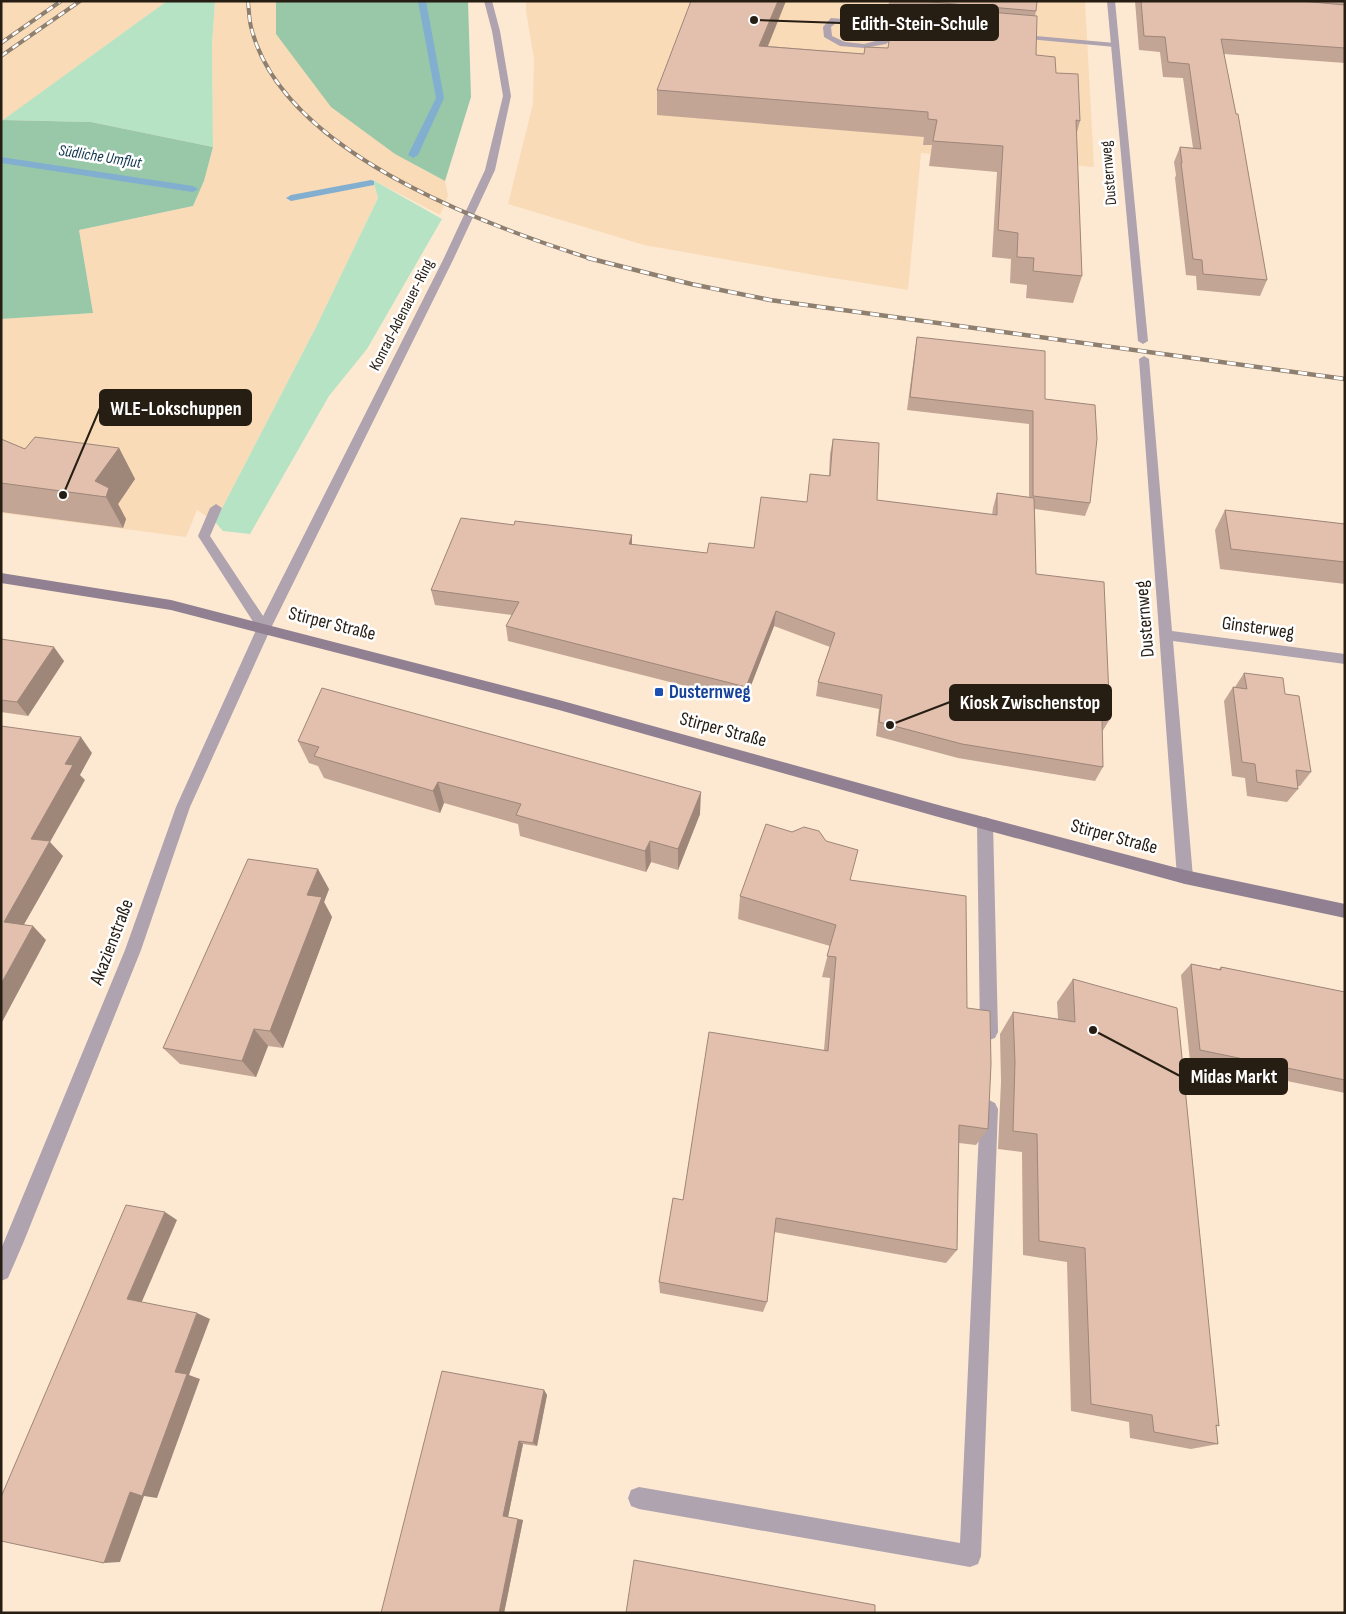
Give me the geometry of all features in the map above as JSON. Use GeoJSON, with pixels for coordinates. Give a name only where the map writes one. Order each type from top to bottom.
{"type":"FeatureCollection","features":[{"type":"Feature","properties":{"kind":"main road","name":"Stirper Straße"},"geometry":{"type":"LineString","coordinates":[[1,578],[172,604],[559,705],[985,823],[1185,876],[1345,911]]}},
{"type":"Feature","properties":{"kind":"street","name":"Konrad-Adenauer-Ring"},"geometry":{"type":"LineString","coordinates":[[264,628],[448,260],[490,170],[507,96],[496,31],[488,1]]}},
{"type":"Feature","properties":{"kind":"street","name":"Dusternweg"},"geometry":{"type":"LineString","coordinates":[[1111,1],[1143,341]]}},
{"type":"Feature","properties":{"kind":"street"},"geometry":{"type":"LineString","coordinates":[[834,20],[923,28],[894,33],[883,42],[864,46],[843,44],[828,37],[827,27],[834,20]]}},
{"type":"Feature","properties":{"kind":"street"},"geometry":{"type":"LineString","coordinates":[[1009,35],[1115,44]]}},
{"type":"Feature","properties":{"kind":"street","name":"Dusternweg"},"geometry":{"type":"LineString","coordinates":[[1144,359],[1185,876]]}},
{"type":"Feature","properties":{"kind":"street"},"geometry":{"type":"LineString","coordinates":[[216,508],[204,536],[264,628]]}},
{"type":"Feature","properties":{"kind":"street","name":"Akazienstraße"},"geometry":{"type":"LineString","coordinates":[[1,1271],[8,1240],[133,950],[183,807],[264,628]]}},
{"type":"Feature","properties":{"kind":"street","name":"Ginsterweg"},"geometry":{"type":"LineString","coordinates":[[1165,635],[1345,659]]}},
{"type":"Feature","properties":{"kind":"street"},"geometry":{"type":"LineString","coordinates":[[985,823],[989,1052]]}},
{"type":"Feature","properties":{"kind":"street"},"geometry":{"type":"LineString","coordinates":[[639,1498],[970,1556],[989,1092]]}},
{"type":"Feature","properties":{"kind":"shaded area"},"geometry":{"type":"Polygon","coordinates":[[[1,1],[167,1],[1,122],[1,1]]]}},
{"type":"Feature","properties":{"kind":"shaded area"},"geometry":{"type":"Polygon","coordinates":[[[215,1],[276,1],[276,34],[395,154],[445,181],[448,196],[440,215],[373,180],[378,198],[316,327],[215,522],[197,510],[186,537],[1,513],[1,319],[93,313],[79,230],[193,206],[204,181],[213,147],[212,45],[215,1]]]}},
{"type":"Feature","properties":{"kind":"shaded area"},"geometry":{"type":"Polygon","coordinates":[[[526,1],[1085,1],[1094,167],[921,153],[908,290],[644,245],[508,204],[533,104],[534,59],[526,1]]]}},
{"type":"Feature","properties":{"kind":"green space"},"geometry":{"type":"Polygon","coordinates":[[[167,1],[215,1],[212,45],[213,147],[91,122],[3,120],[167,1]]]}},
{"type":"Feature","properties":{"kind":"green space"},"geometry":{"type":"Polygon","coordinates":[[[276,1],[468,1],[471,97],[445,181],[395,154],[331,107],[276,34],[276,1]]]}},
{"type":"Feature","properties":{"kind":"green space"},"geometry":{"type":"Polygon","coordinates":[[[3,120],[91,122],[213,147],[204,181],[193,206],[79,230],[93,313],[1,319],[1,122],[3,120]]]}},
{"type":"Feature","properties":{"kind":"green space"},"geometry":{"type":"Polygon","coordinates":[[[373,180],[442,219],[367,349],[329,396],[250,534],[223,531],[215,522],[316,327],[378,198],[373,180]]]}},
{"type":"Feature","properties":{"kind":"building"},"geometry":{"type":"Polygon","coordinates":[[[691,1],[778,1],[759,46],[864,54],[865,47],[888,48],[892,20],[901,12],[927,7],[1037,16],[1036,55],[1055,57],[1056,73],[1078,74],[1080,121],[1076,120],[1082,276],[1033,271],[1034,258],[1017,257],[1018,233],[998,230],[1003,146],[933,141],[937,120],[928,119],[928,112],[657,90],[691,1]]]}},
{"type":"Feature","properties":{"kind":"building"},"geometry":{"type":"Polygon","coordinates":[[[920,1],[1037,1],[1036,11],[920,1]]]}},
{"type":"Feature","properties":{"kind":"building"},"geometry":{"type":"Polygon","coordinates":[[[1141,1],[1301,1],[1345,5],[1345,48],[1221,39],[1236,114],[1238,114],[1267,280],[1203,274],[1202,260],[1193,259],[1180,147],[1201,149],[1189,64],[1168,62],[1165,37],[1144,36],[1141,1]]]}},
{"type":"Feature","properties":{"kind":"building"},"geometry":{"type":"Polygon","coordinates":[[[917,337],[1045,351],[1045,399],[1095,405],[1097,439],[1090,503],[1033,496],[1033,411],[910,397],[917,337]]]}},
{"type":"Feature","properties":{"kind":"building"},"geometry":{"type":"Polygon","coordinates":[[[35,437],[119,448],[95,481],[109,488],[106,497],[1,483],[1,439],[25,449],[35,437]]]}},
{"type":"Feature","properties":{"kind":"building"},"geometry":{"type":"Polygon","coordinates":[[[833,439],[879,443],[877,500],[997,515],[997,493],[1034,498],[1036,574],[1104,582],[1110,719],[1102,717],[1103,767],[962,744],[879,722],[882,695],[818,682],[835,633],[776,611],[746,687],[506,626],[519,602],[431,590],[461,518],[514,525],[515,521],[632,535],[629,544],[707,553],[709,543],[754,548],[761,497],[807,502],[810,474],[830,476],[833,439]]]}},
{"type":"Feature","properties":{"kind":"building"},"geometry":{"type":"Polygon","coordinates":[[[1225,510],[1345,524],[1345,562],[1231,549],[1225,510]]]}},
{"type":"Feature","properties":{"kind":"building"},"geometry":{"type":"Polygon","coordinates":[[[1,639],[54,647],[17,702],[1,700],[1,639]]]}},
{"type":"Feature","properties":{"kind":"building"},"geometry":{"type":"Polygon","coordinates":[[[1244,673],[1283,678],[1285,694],[1299,696],[1311,772],[1296,770],[1298,789],[1257,782],[1255,764],[1242,762],[1233,687],[1247,689],[1244,673]]]}},
{"type":"Feature","properties":{"kind":"building"},"geometry":{"type":"Polygon","coordinates":[[[322,688],[701,792],[678,849],[650,841],[645,851],[516,815],[521,804],[438,782],[433,791],[314,756],[319,747],[298,741],[322,688]]]}},
{"type":"Feature","properties":{"kind":"building"},"geometry":{"type":"Polygon","coordinates":[[[1,726],[81,737],[65,764],[73,765],[31,839],[50,841],[4,922],[33,926],[1,984],[1,726]]]}},
{"type":"Feature","properties":{"kind":"building"},"geometry":{"type":"Polygon","coordinates":[[[766,824],[792,832],[804,827],[819,831],[826,841],[858,850],[850,880],[966,896],[967,1008],[990,1011],[991,1064],[988,1129],[959,1125],[957,1250],[776,1218],[767,1302],[659,1282],[673,1198],[683,1200],[709,1032],[828,1051],[836,957],[827,956],[836,925],[740,896],[766,824]]]}},
{"type":"Feature","properties":{"kind":"building"},"geometry":{"type":"Polygon","coordinates":[[[248,859],[318,869],[307,895],[322,897],[270,1031],[254,1029],[242,1061],[163,1048],[248,859]]]}},
{"type":"Feature","properties":{"kind":"building"},"geometry":{"type":"Polygon","coordinates":[[[1191,964],[1221,970],[1221,967],[1345,992],[1345,1080],[1200,1050],[1191,964]]]}},
{"type":"Feature","properties":{"kind":"building"},"geometry":{"type":"Polygon","coordinates":[[[1073,979],[1177,1008],[1219,1426],[1216,1425],[1218,1444],[1154,1432],[1152,1415],[1091,1404],[1085,1248],[1039,1241],[1037,1134],[1013,1131],[1015,1062],[1013,1012],[1075,1022],[1073,979]]]}},
{"type":"Feature","properties":{"kind":"building"},"geometry":{"type":"Polygon","coordinates":[[[126,1205],[165,1212],[127,1299],[197,1313],[175,1372],[187,1374],[142,1496],[130,1492],[104,1563],[1,1541],[1,1497],[126,1205]]]}},
{"type":"Feature","properties":{"kind":"building"},"geometry":{"type":"Polygon","coordinates":[[[442,1371],[544,1390],[533,1443],[519,1441],[503,1516],[518,1519],[499,1613],[381,1613],[442,1371]]]}},
{"type":"Feature","properties":{"kind":"building"},"geometry":{"type":"Polygon","coordinates":[[[634,1560],[875,1605],[875,1613],[626,1613],[634,1560]]]}},
{"type":"Feature","properties":{"kind":"waterway","name":"Südliche Umflut"},"geometry":{"type":"LineString","coordinates":[[413,155],[440,98],[422,1]]}},
{"type":"Feature","properties":{"kind":"waterway","name":"Südliche Umflut"},"geometry":{"type":"LineString","coordinates":[[1,160],[193,189]]}},
{"type":"Feature","properties":{"kind":"waterway","name":"Südliche Umflut"},"geometry":{"type":"LineString","coordinates":[[291,198],[371,183]]}},
{"type":"Feature","properties":{"kind":"railway"},"geometry":{"type":"LineString","coordinates":[[1,43],[61,1]]}},
{"type":"Feature","properties":{"kind":"railway"},"geometry":{"type":"LineString","coordinates":[[1,56],[80,1]]}},
{"type":"Feature","properties":{"kind":"railway"},"geometry":{"type":"LineString","coordinates":[[248,1],[251,27],[270,71],[302,111],[344,146],[392,177],[445,203],[497,226],[592,259]]}},
{"type":"Feature","properties":{"kind":"railway"},"geometry":{"type":"LineString","coordinates":[[588,258],[691,284],[770,300],[1345,379]]}},
{"type":"Feature","properties":{"kind":"place","name":"Edith-Stein-Schule"},"geometry":{"type":"Point","coordinates":[754,20]}},
{"type":"Feature","properties":{"kind":"place","name":"WLE-Lokschuppen"},"geometry":{"type":"Point","coordinates":[63,495]}},
{"type":"Feature","properties":{"kind":"place","name":"Dusternweg"},"geometry":{"type":"Point","coordinates":[659,692]}},
{"type":"Feature","properties":{"kind":"place","name":"Kiosk Zwischenstop"},"geometry":{"type":"Point","coordinates":[890,725]}},
{"type":"Feature","properties":{"kind":"place","name":"Midas Markt"},"geometry":{"type":"Point","coordinates":[1093,1030]}}]}
